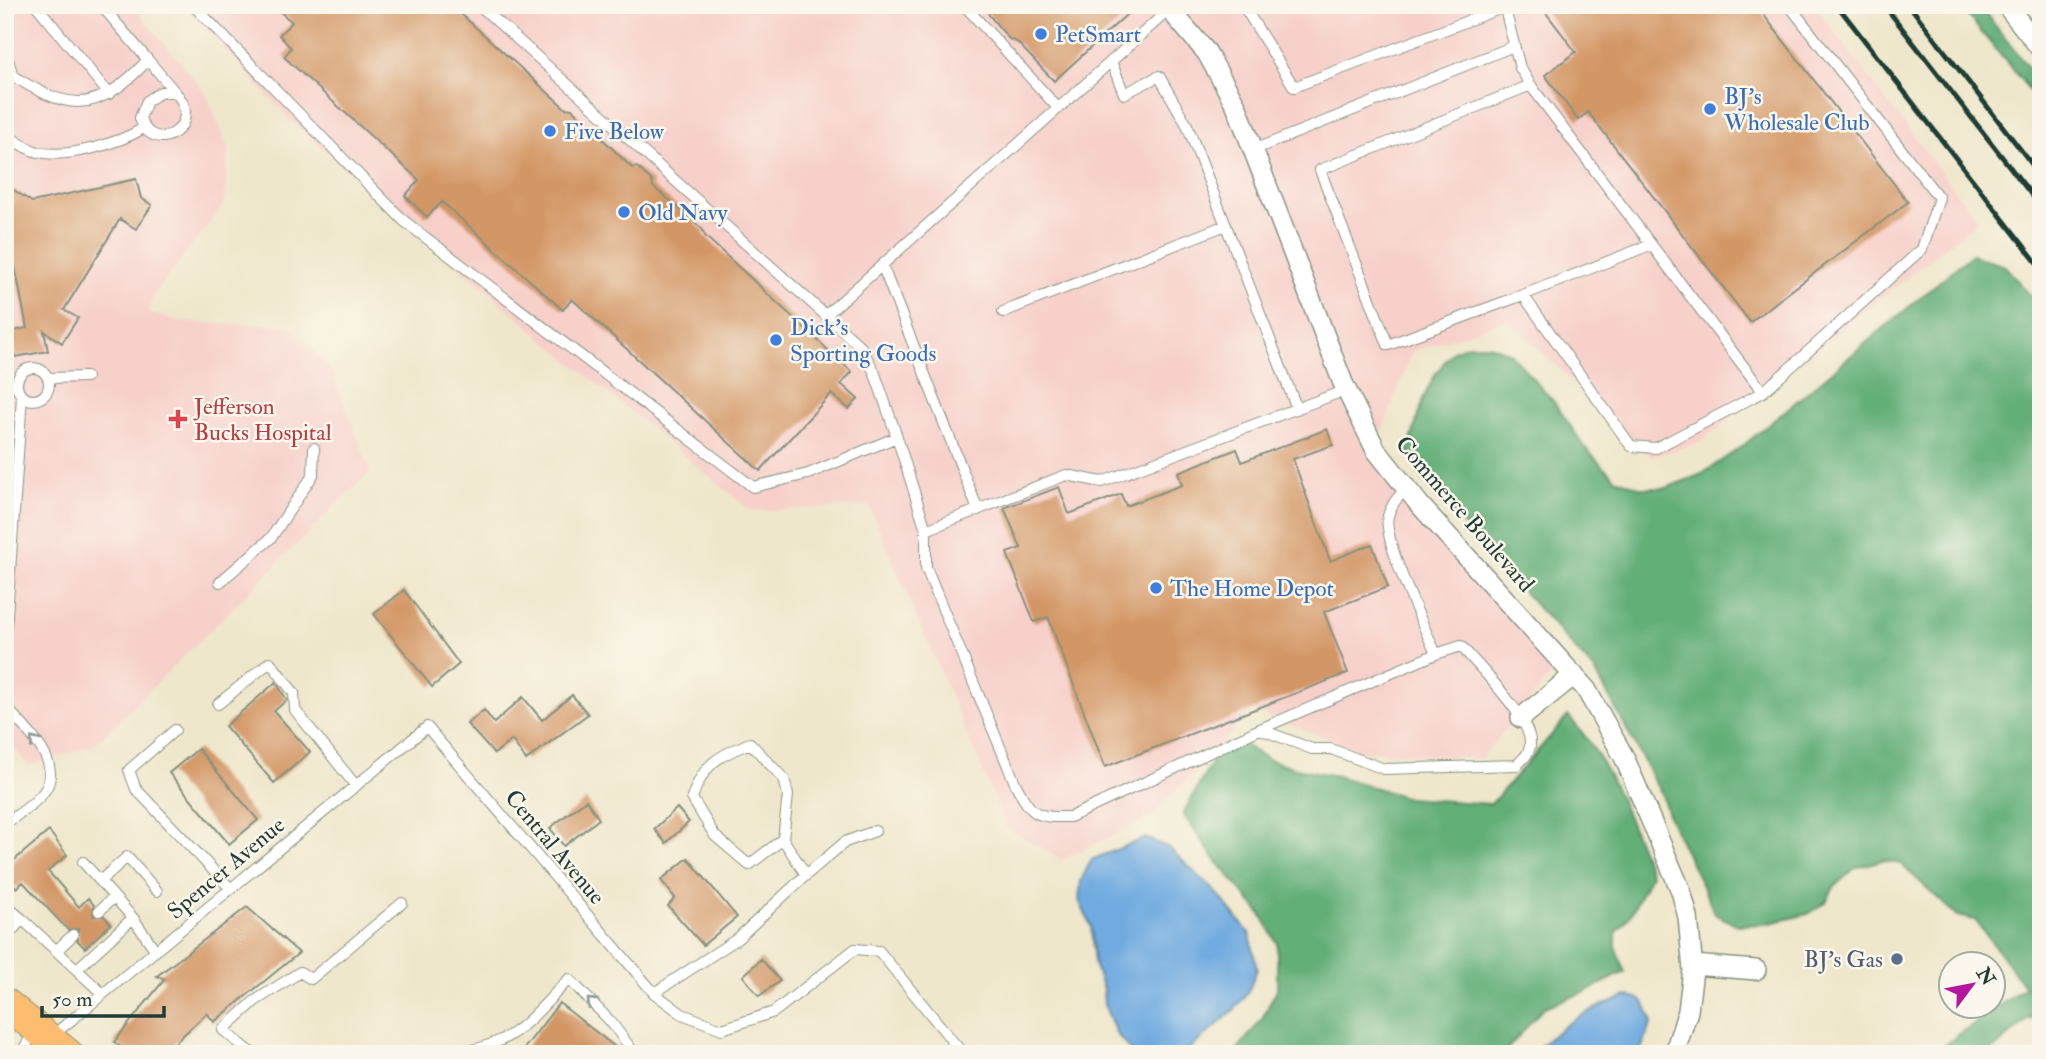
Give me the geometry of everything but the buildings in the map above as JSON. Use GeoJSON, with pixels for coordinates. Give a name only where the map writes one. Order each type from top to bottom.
{"type":"FeatureCollection","features":[{"type":"Feature","properties":{"kind":"main road"},"geometry":{"type":"LineString","coordinates":[[5,1003],[44,1044]]}},
{"type":"Feature","properties":{"kind":"street"},"geometry":{"type":"LineString","coordinates":[[2006,5],[2041,49]]}},
{"type":"Feature","properties":{"kind":"street","name":"Commerce Boulevard"},"geometry":{"type":"LineString","coordinates":[[1168,7],[1216,66],[1236,105],[1346,390],[1376,450],[1406,489],[1574,675],[1605,719],[1624,757],[1681,891],[1688,917],[1693,965],[1688,1011],[1674,1054]]}},
{"type":"Feature","properties":{"kind":"street"},"geometry":{"type":"LineString","coordinates":[[1521,718],[1574,675]]}},
{"type":"Feature","properties":{"kind":"street"},"geometry":{"type":"LineString","coordinates":[[1693,965],[1756,970]]}},
{"type":"Feature","properties":{"kind":"lane"},"geometry":{"type":"LineString","coordinates":[[36,5],[109,94]]}},
{"type":"Feature","properties":{"kind":"lane"},"geometry":{"type":"LineString","coordinates":[[101,5],[183,100],[186,117],[178,130],[161,137],[151,135],[140,118],[147,101],[161,92],[175,92]]}},
{"type":"Feature","properties":{"kind":"lane"},"geometry":{"type":"LineString","coordinates":[[193,5],[404,221],[753,486],[808,474],[897,437]]}},
{"type":"Feature","properties":{"kind":"lane"},"geometry":{"type":"LineString","coordinates":[[479,5],[861,347],[870,361],[897,437],[926,530],[926,568],[1028,810],[1044,818],[1070,817],[1260,729],[1436,654],[1461,646],[1526,724],[1531,743],[1527,756],[1517,765],[1384,769],[1331,750],[1312,749],[1260,729]]}},
{"type":"Feature","properties":{"kind":"lane"},"geometry":{"type":"LineString","coordinates":[[964,5],[1058,108]]}},
{"type":"Feature","properties":{"kind":"lane"},"geometry":{"type":"LineString","coordinates":[[1243,5],[1294,87],[1504,6],[1520,68],[1531,85],[1763,392]]}},
{"type":"Feature","properties":{"kind":"lane"},"geometry":{"type":"LineString","coordinates":[[1523,295],[1632,446],[1656,449],[1763,392],[1922,249],[1939,198],[1789,5]]}},
{"type":"Feature","properties":{"kind":"lane"},"geometry":{"type":"LineString","coordinates":[[827,314],[1168,7]]}},
{"type":"Feature","properties":{"kind":"lane"},"geometry":{"type":"LineString","coordinates":[[1253,150],[1514,46]]}},
{"type":"Feature","properties":{"kind":"lane"},"geometry":{"type":"LineString","coordinates":[[5,50],[9,73],[56,99],[91,103],[109,94],[148,60]]}},
{"type":"Feature","properties":{"kind":"lane"},"geometry":{"type":"LineString","coordinates":[[1111,61],[1124,94],[1159,76],[1187,125],[1297,409]]}},
{"type":"Feature","properties":{"kind":"lane"},"geometry":{"type":"LineString","coordinates":[[1531,85],[1320,170],[1388,345],[1650,245]]}},
{"type":"Feature","properties":{"kind":"lane"},"geometry":{"type":"LineString","coordinates":[[5,134],[36,152],[50,154],[117,142],[144,128]]}},
{"type":"Feature","properties":{"kind":"lane"},"geometry":{"type":"LineString","coordinates":[[1003,312],[1226,225]]}},
{"type":"Feature","properties":{"kind":"lane"},"geometry":{"type":"LineString","coordinates":[[882,265],[978,510]]}},
{"type":"Feature","properties":{"kind":"lane"},"geometry":{"type":"LineString","coordinates":[[5,376],[18,377],[33,369],[41,371],[48,378],[48,387],[44,395],[35,399],[22,396],[17,390],[18,377]]}},
{"type":"Feature","properties":{"kind":"lane"},"geometry":{"type":"LineString","coordinates":[[48,378],[86,377]]}},
{"type":"Feature","properties":{"kind":"lane"},"geometry":{"type":"LineString","coordinates":[[926,530],[1066,475],[1102,482],[1346,390]]}},
{"type":"Feature","properties":{"kind":"lane"},"geometry":{"type":"LineString","coordinates":[[5,644],[8,569],[22,396]]}},
{"type":"Feature","properties":{"kind":"lane"},"geometry":{"type":"LineString","coordinates":[[220,582],[271,538],[313,475],[314,448]]}},
{"type":"Feature","properties":{"kind":"lane"},"geometry":{"type":"LineString","coordinates":[[1406,489],[1397,497],[1387,517],[1392,547],[1436,654]]}},
{"type":"Feature","properties":{"kind":"lane"},"geometry":{"type":"LineString","coordinates":[[218,704],[270,662],[294,693],[295,710],[356,786]]}},
{"type":"Feature","properties":{"kind":"lane"},"geometry":{"type":"LineString","coordinates":[[5,706],[43,753],[51,771],[44,792],[5,824]]}},
{"type":"Feature","properties":{"kind":"lane","name":"Spencer Avenue"},"geometry":{"type":"LineString","coordinates":[[44,1044],[427,727]]}},
{"type":"Feature","properties":{"kind":"lane","name":"Central Avenue"},"geometry":{"type":"LineString","coordinates":[[427,727],[654,993],[682,1014],[722,1030],[774,1012],[855,949],[879,951],[963,1054]]}},
{"type":"Feature","properties":{"kind":"lane"},"geometry":{"type":"LineString","coordinates":[[175,730],[130,771],[136,789],[231,889]]}},
{"type":"Feature","properties":{"kind":"lane"},"geometry":{"type":"LineString","coordinates":[[783,839],[749,865],[715,836],[692,798],[700,775],[722,755],[750,743],[784,779],[788,795],[783,839],[807,875]]}},
{"type":"Feature","properties":{"kind":"lane"},"geometry":{"type":"LineString","coordinates":[[654,993],[737,939],[845,842],[875,831]]}},
{"type":"Feature","properties":{"kind":"lane"},"geometry":{"type":"LineString","coordinates":[[100,881],[127,857],[157,891]]}},
{"type":"Feature","properties":{"kind":"lane"},"geometry":{"type":"LineString","coordinates":[[83,862],[133,918],[156,951]]}},
{"type":"Feature","properties":{"kind":"lane"},"geometry":{"type":"LineString","coordinates":[[99,911],[114,898]]}},
{"type":"Feature","properties":{"kind":"lane"},"geometry":{"type":"LineString","coordinates":[[253,1054],[223,1030],[255,1001],[299,972],[311,979],[402,903]]}},
{"type":"Feature","properties":{"kind":"lane"},"geometry":{"type":"LineString","coordinates":[[5,905],[103,994]]}},
{"type":"Feature","properties":{"kind":"lane"},"geometry":{"type":"LineString","coordinates":[[77,969],[133,918]]}},
{"type":"Feature","properties":{"kind":"lane"},"geometry":{"type":"LineString","coordinates":[[5,939],[22,919]]}},
{"type":"Feature","properties":{"kind":"lane"},"geometry":{"type":"LineString","coordinates":[[57,950],[73,935]]}},
{"type":"Feature","properties":{"kind":"lane"},"geometry":{"type":"LineString","coordinates":[[451,1053],[471,1053],[512,1037],[569,979],[611,1022],[635,1054]]}},
{"type":"Feature","properties":{"kind":"shaded area","name":"Jefferson Bucks Hospital"},"geometry":{"type":"Polygon","coordinates":[[[5,5],[132,5],[206,93],[228,148],[224,204],[154,295],[148,313],[182,322],[290,326],[329,367],[371,471],[93,746],[29,766],[5,738],[5,5]]]}},
{"type":"Feature","properties":{"kind":"shaded area"},"geometry":{"type":"Polygon","coordinates":[[[184,5],[1814,5],[1978,221],[1700,442],[1651,457],[1507,319],[1412,352],[1378,442],[1553,672],[1481,759],[1359,750],[1251,710],[1153,816],[1062,860],[1007,828],[869,506],[751,511],[543,339],[291,121],[184,5]]]}},
{"type":"Feature","properties":{"kind":"green space"},"geometry":{"type":"Polygon","coordinates":[[[1959,5],[1979,5],[2041,84],[2041,104],[1959,5]]]}},
{"type":"Feature","properties":{"kind":"green space"},"geometry":{"type":"Polygon","coordinates":[[[1971,255],[2005,266],[2041,308],[2041,1017],[2027,1020],[1988,1054],[1932,1054],[1979,1020],[2008,1020],[2008,999],[2025,987],[2008,964],[2008,950],[1997,950],[1975,920],[1957,916],[1901,864],[1882,860],[1855,868],[1835,886],[1825,903],[1808,914],[1766,924],[1738,925],[1716,915],[1669,818],[1662,795],[1595,671],[1430,488],[1408,451],[1423,399],[1436,373],[1453,351],[1468,345],[1489,345],[1510,353],[1554,402],[1587,450],[1615,478],[1642,488],[1666,488],[1702,474],[1744,445],[1971,255]]]}},
{"type":"Feature","properties":{"kind":"green space"},"geometry":{"type":"Polygon","coordinates":[[[1568,716],[1583,733],[1607,771],[1651,874],[1630,916],[1616,933],[1616,949],[1625,972],[1585,992],[1544,1007],[1503,1054],[1234,1054],[1262,1019],[1277,989],[1277,943],[1261,914],[1214,858],[1183,814],[1219,749],[1239,742],[1268,759],[1295,768],[1337,776],[1408,798],[1491,804],[1568,716]]]}},
{"type":"Feature","properties":{"kind":"water"},"geometry":{"type":"Polygon","coordinates":[[[1145,838],[1169,848],[1217,893],[1250,934],[1257,969],[1248,992],[1234,1010],[1181,1054],[1133,1054],[1116,1033],[1104,1004],[1103,989],[1094,964],[1091,926],[1079,900],[1081,881],[1091,860],[1145,838]]]}},
{"type":"Feature","properties":{"kind":"water"},"geometry":{"type":"Polygon","coordinates":[[[1627,996],[1642,1000],[1652,1022],[1639,1054],[1532,1054],[1576,1019],[1627,996]]]}},
{"type":"Feature","properties":{"kind":"railway"},"geometry":{"type":"LineString","coordinates":[[1837,5],[2041,268]]}},
{"type":"Feature","properties":{"kind":"railway"},"geometry":{"type":"LineString","coordinates":[[1884,5],[2041,207]]}},
{"type":"Feature","properties":{"kind":"railway"},"geometry":{"type":"LineString","coordinates":[[1909,5],[2041,176]]}},
{"type":"Feature","properties":{"kind":"place","name":"PetSmart"},"geometry":{"type":"Point","coordinates":[1041,34]}},
{"type":"Feature","properties":{"kind":"place","name":"BJ's Wholesale Club"},"geometry":{"type":"Point","coordinates":[1710,109]}},
{"type":"Feature","properties":{"kind":"place","name":"Five Below"},"geometry":{"type":"Point","coordinates":[550,131]}},
{"type":"Feature","properties":{"kind":"place","name":"Old Navy"},"geometry":{"type":"Point","coordinates":[624,212]}},
{"type":"Feature","properties":{"kind":"place","name":"Dick's Sporting Goods"},"geometry":{"type":"Point","coordinates":[776,340]}},
{"type":"Feature","properties":{"kind":"place","name":"Jefferson Bucks Hospital"},"geometry":{"type":"Point","coordinates":[178,419]}},
{"type":"Feature","properties":{"kind":"place","name":"The Home Depot"},"geometry":{"type":"Point","coordinates":[1156,588]}},
{"type":"Feature","properties":{"kind":"place","name":"BJ’s Gas"},"geometry":{"type":"Point","coordinates":[1897,959]}}]}
